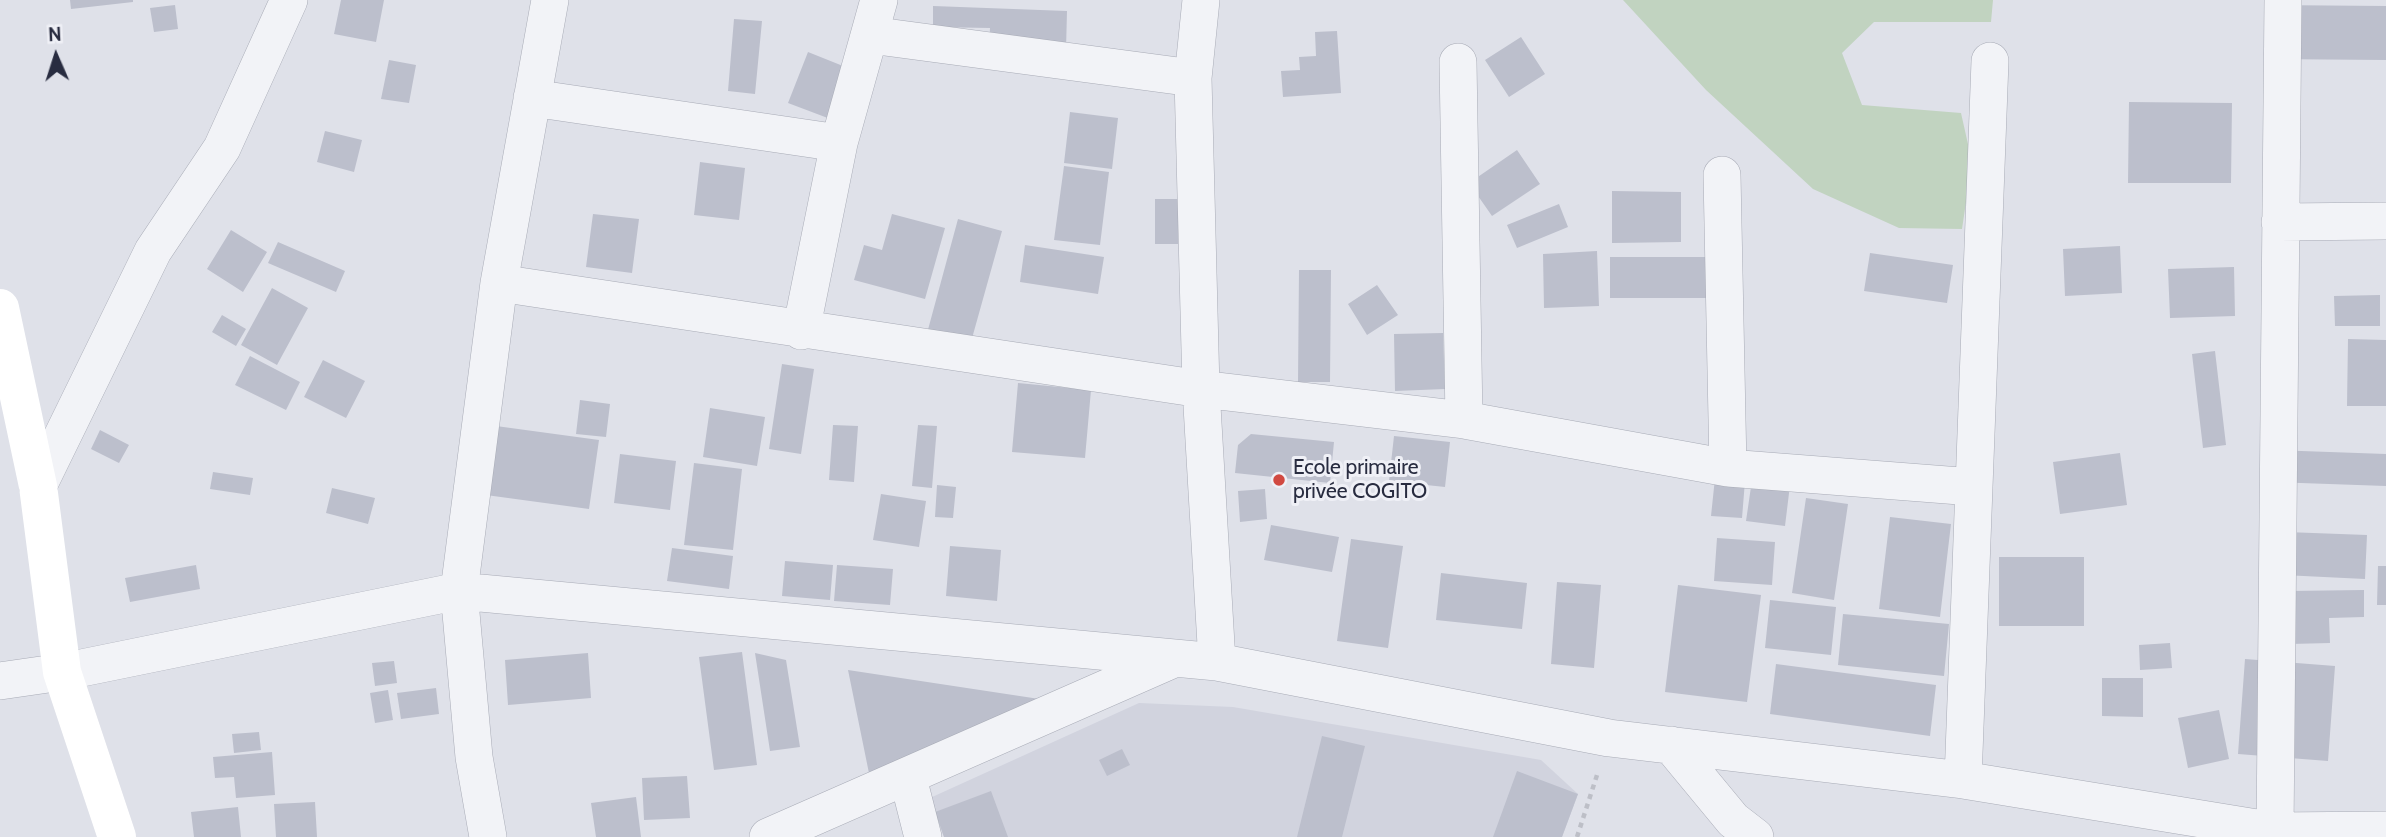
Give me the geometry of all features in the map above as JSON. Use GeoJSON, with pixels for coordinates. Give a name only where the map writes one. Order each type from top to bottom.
{"type":"FeatureCollection","features":[{"type":"Feature","properties":{"kind":"street"},"geometry":{"type":"LineString","coordinates":[[38,486],[153,251],[222,148],[289,0]]}},
{"type":"Feature","properties":{"kind":"street"},"geometry":{"type":"LineString","coordinates":[[488,837],[474,757],[459,591],[499,283],[550,0]]}},
{"type":"Feature","properties":{"kind":"street"},"geometry":{"type":"LineString","coordinates":[[1201,0],[1193,78],[1201,389],[1216,662]]}},
{"type":"Feature","properties":{"kind":"street"},"geometry":{"type":"LineString","coordinates":[[2269,834],[2283,0]]}},
{"type":"Feature","properties":{"kind":"street"},"geometry":{"type":"LineString","coordinates":[[801,331],[839,143],[875,17],[1193,78]]}},
{"type":"Feature","properties":{"kind":"street"},"geometry":{"type":"LineString","coordinates":[[1963,780],[1990,61]]}},
{"type":"Feature","properties":{"kind":"street"},"geometry":{"type":"LineString","coordinates":[[1458,62],[1464,420]]}},
{"type":"Feature","properties":{"kind":"street"},"geometry":{"type":"LineString","coordinates":[[532,98],[839,143]]}},
{"type":"Feature","properties":{"kind":"street"},"geometry":{"type":"LineString","coordinates":[[1721,175],[1728,468]]}},
{"type":"Feature","properties":{"kind":"street"},"geometry":{"type":"LineString","coordinates":[[2280,222],[2386,221]]}},
{"type":"Feature","properties":{"kind":"street"},"geometry":{"type":"LineString","coordinates":[[499,283],[801,331],[1201,389],[1464,420],[1728,468],[1973,487]]}},
{"type":"Feature","properties":{"kind":"street"},"geometry":{"type":"LineString","coordinates":[[0,308],[38,486],[62,673],[117,837]]}},
{"type":"Feature","properties":{"kind":"street"},"geometry":{"type":"LineString","coordinates":[[0,681],[62,673],[459,591],[835,624],[1216,662],[1609,738],[1963,780],[2269,834],[2386,830]]}},
{"type":"Feature","properties":{"kind":"street"},"geometry":{"type":"LineString","coordinates":[[768,837],[908,778],[1173,659]]}},
{"type":"Feature","properties":{"kind":"street"},"geometry":{"type":"LineString","coordinates":[[1671,745],[1733,820],[1755,837]]}},
{"type":"Feature","properties":{"kind":"street"},"geometry":{"type":"LineString","coordinates":[[908,778],[923,837]]}},
{"type":"Feature","properties":{"kind":"path"},"geometry":{"type":"LineString","coordinates":[[1577,837],[1609,738]]}},
{"type":"Feature","properties":{"kind":"shaded area"},"geometry":{"type":"Polygon","coordinates":[[[1139,703],[1233,707],[1541,760],[1578,794],[1562,837],[944,837],[930,798],[1139,703]]]}},
{"type":"Feature","properties":{"kind":"green space"},"geometry":{"type":"Polygon","coordinates":[[[1623,0],[1993,0],[1991,22],[1874,22],[1842,53],[1862,105],[1961,113],[1972,162],[1962,229],[1899,228],[1813,189],[1706,90],[1623,0]]]}},
{"type":"Feature","properties":{"kind":"building"},"geometry":{"type":"Polygon","coordinates":[[[70,0],[133,0],[133,2],[71,9],[70,0]]]}},
{"type":"Feature","properties":{"kind":"building"},"geometry":{"type":"Polygon","coordinates":[[[341,0],[384,0],[376,42],[334,34],[341,0]]]}},
{"type":"Feature","properties":{"kind":"building"},"geometry":{"type":"Polygon","coordinates":[[[175,5],[178,29],[154,32],[150,8],[175,5]]]}},
{"type":"Feature","properties":{"kind":"building"},"geometry":{"type":"Polygon","coordinates":[[[2267,5],[2386,6],[2386,60],[2266,59],[2267,5]]]}},
{"type":"Feature","properties":{"kind":"building"},"geometry":{"type":"Polygon","coordinates":[[[933,6],[1067,11],[1066,50],[989,48],[990,28],[933,27],[933,6]]]}},
{"type":"Feature","properties":{"kind":"building"},"geometry":{"type":"Polygon","coordinates":[[[734,19],[762,21],[755,94],[728,91],[734,19]]]}},
{"type":"Feature","properties":{"kind":"building"},"geometry":{"type":"Polygon","coordinates":[[[1337,31],[1341,93],[1283,97],[1281,71],[1300,70],[1299,57],[1316,56],[1315,32],[1337,31]]]}},
{"type":"Feature","properties":{"kind":"building"},"geometry":{"type":"Polygon","coordinates":[[[1521,37],[1545,74],[1509,97],[1485,60],[1521,37]]]}},
{"type":"Feature","properties":{"kind":"building"},"geometry":{"type":"Polygon","coordinates":[[[808,52],[853,70],[833,120],[788,103],[808,52]]]}},
{"type":"Feature","properties":{"kind":"building"},"geometry":{"type":"Polygon","coordinates":[[[389,60],[416,65],[409,103],[381,99],[389,60]]]}},
{"type":"Feature","properties":{"kind":"building"},"geometry":{"type":"Polygon","coordinates":[[[2129,102],[2232,103],[2231,183],[2128,183],[2129,102]]]}},
{"type":"Feature","properties":{"kind":"building"},"geometry":{"type":"Polygon","coordinates":[[[1070,112],[1118,118],[1112,169],[1064,163],[1070,112]]]}},
{"type":"Feature","properties":{"kind":"building"},"geometry":{"type":"Polygon","coordinates":[[[325,131],[362,140],[354,172],[317,162],[325,131]]]}},
{"type":"Feature","properties":{"kind":"building"},"geometry":{"type":"Polygon","coordinates":[[[1517,150],[1540,184],[1492,216],[1469,183],[1517,150]]]}},
{"type":"Feature","properties":{"kind":"building"},"geometry":{"type":"Polygon","coordinates":[[[700,162],[745,168],[739,220],[694,215],[700,162]]]}},
{"type":"Feature","properties":{"kind":"building"},"geometry":{"type":"Polygon","coordinates":[[[1064,166],[1109,172],[1100,245],[1054,240],[1064,166]]]}},
{"type":"Feature","properties":{"kind":"building"},"geometry":{"type":"Polygon","coordinates":[[[1612,191],[1681,192],[1681,242],[1612,243],[1612,191]]]}},
{"type":"Feature","properties":{"kind":"building"},"geometry":{"type":"Polygon","coordinates":[[[1155,199],[1178,199],[1178,244],[1155,244],[1155,199]]]}},
{"type":"Feature","properties":{"kind":"building"},"geometry":{"type":"Polygon","coordinates":[[[1559,204],[1568,227],[1517,248],[1507,225],[1559,204]]]}},
{"type":"Feature","properties":{"kind":"building"},"geometry":{"type":"Polygon","coordinates":[[[593,214],[639,219],[632,273],[586,267],[593,214]]]}},
{"type":"Feature","properties":{"kind":"building"},"geometry":{"type":"Polygon","coordinates":[[[892,214],[945,228],[925,299],[854,280],[864,245],[882,250],[892,214]]]}},
{"type":"Feature","properties":{"kind":"building"},"geometry":{"type":"Polygon","coordinates":[[[958,219],[1002,231],[969,349],[926,337],[958,219]]]}},
{"type":"Feature","properties":{"kind":"building"},"geometry":{"type":"Polygon","coordinates":[[[231,230],[267,252],[243,292],[207,269],[231,230]]]}},
{"type":"Feature","properties":{"kind":"building"},"geometry":{"type":"Polygon","coordinates":[[[278,242],[345,271],[336,292],[268,263],[278,242]]]}},
{"type":"Feature","properties":{"kind":"building"},"geometry":{"type":"Polygon","coordinates":[[[1025,245],[1104,257],[1098,294],[1020,282],[1025,245]]]}},
{"type":"Feature","properties":{"kind":"building"},"geometry":{"type":"Polygon","coordinates":[[[2120,246],[2122,293],[2065,296],[2063,249],[2120,246]]]}},
{"type":"Feature","properties":{"kind":"building"},"geometry":{"type":"Polygon","coordinates":[[[1597,251],[1599,306],[1544,308],[1543,254],[1597,251]]]}},
{"type":"Feature","properties":{"kind":"building"},"geometry":{"type":"Polygon","coordinates":[[[1870,253],[1953,265],[1947,303],[1864,291],[1870,253]]]}},
{"type":"Feature","properties":{"kind":"building"},"geometry":{"type":"Polygon","coordinates":[[[1610,257],[1708,257],[1708,298],[1610,298],[1610,257]]]}},
{"type":"Feature","properties":{"kind":"building"},"geometry":{"type":"Polygon","coordinates":[[[2234,267],[2235,316],[2170,318],[2168,269],[2234,267]]]}},
{"type":"Feature","properties":{"kind":"building"},"geometry":{"type":"Polygon","coordinates":[[[1299,270],[1331,270],[1330,382],[1298,382],[1299,270]]]}},
{"type":"Feature","properties":{"kind":"building"},"geometry":{"type":"Polygon","coordinates":[[[1377,285],[1398,315],[1367,335],[1348,304],[1377,285]]]}},
{"type":"Feature","properties":{"kind":"building"},"geometry":{"type":"Polygon","coordinates":[[[272,288],[308,308],[277,365],[241,345],[272,288]]]}},
{"type":"Feature","properties":{"kind":"building"},"geometry":{"type":"Polygon","coordinates":[[[2380,295],[2380,326],[2335,326],[2334,296],[2380,295]]]}},
{"type":"Feature","properties":{"kind":"building"},"geometry":{"type":"Polygon","coordinates":[[[222,315],[246,329],[236,346],[212,332],[222,315]]]}},
{"type":"Feature","properties":{"kind":"building"},"geometry":{"type":"Polygon","coordinates":[[[1443,333],[1445,389],[1395,391],[1394,334],[1443,333]]]}},
{"type":"Feature","properties":{"kind":"building"},"geometry":{"type":"Polygon","coordinates":[[[2348,339],[2386,340],[2386,406],[2347,406],[2348,339]]]}},
{"type":"Feature","properties":{"kind":"building"},"geometry":{"type":"Polygon","coordinates":[[[2215,351],[2226,445],[2203,448],[2192,354],[2215,351]]]}},
{"type":"Feature","properties":{"kind":"building"},"geometry":{"type":"Polygon","coordinates":[[[250,356],[300,382],[286,410],[235,385],[250,356]]]}},
{"type":"Feature","properties":{"kind":"building"},"geometry":{"type":"Polygon","coordinates":[[[323,360],[365,381],[346,418],[304,397],[323,360]]]}},
{"type":"Feature","properties":{"kind":"building"},"geometry":{"type":"Polygon","coordinates":[[[782,364],[814,369],[801,454],[769,449],[782,364]]]}},
{"type":"Feature","properties":{"kind":"building"},"geometry":{"type":"Polygon","coordinates":[[[1018,383],[1091,390],[1085,458],[1012,452],[1018,383]]]}},
{"type":"Feature","properties":{"kind":"building"},"geometry":{"type":"Polygon","coordinates":[[[580,400],[610,404],[606,437],[576,434],[580,400]]]}},
{"type":"Feature","properties":{"kind":"building"},"geometry":{"type":"Polygon","coordinates":[[[710,408],[765,417],[757,466],[703,457],[710,408]]]}},
{"type":"Feature","properties":{"kind":"building"},"geometry":{"type":"Polygon","coordinates":[[[833,425],[858,426],[854,482],[829,480],[833,425]]]}},
{"type":"Feature","properties":{"kind":"building"},"geometry":{"type":"Polygon","coordinates":[[[918,425],[937,426],[932,488],[912,486],[918,425]]]}},
{"type":"Feature","properties":{"kind":"building"},"geometry":{"type":"Polygon","coordinates":[[[496,426],[599,440],[589,509],[486,495],[496,426]]]}},
{"type":"Feature","properties":{"kind":"building"},"geometry":{"type":"Polygon","coordinates":[[[100,430],[129,445],[119,463],[91,449],[100,430]]]}},
{"type":"Feature","properties":{"kind":"building"},"geometry":{"type":"Polygon","coordinates":[[[1251,434],[1334,442],[1330,483],[1235,473],[1238,445],[1251,434]]]}},
{"type":"Feature","properties":{"kind":"building"},"geometry":{"type":"Polygon","coordinates":[[[1394,436],[1450,442],[1445,487],[1389,481],[1394,436]]]}},
{"type":"Feature","properties":{"kind":"building"},"geometry":{"type":"Polygon","coordinates":[[[2273,450],[2386,454],[2386,486],[2272,482],[2273,450]]]}},
{"type":"Feature","properties":{"kind":"building"},"geometry":{"type":"Polygon","coordinates":[[[2120,453],[2127,505],[2060,514],[2053,462],[2120,453]]]}},
{"type":"Feature","properties":{"kind":"building"},"geometry":{"type":"Polygon","coordinates":[[[620,454],[676,461],[670,510],[614,503],[620,454]]]}},
{"type":"Feature","properties":{"kind":"building"},"geometry":{"type":"Polygon","coordinates":[[[694,463],[742,469],[733,550],[684,545],[694,463]]]}},
{"type":"Feature","properties":{"kind":"building"},"geometry":{"type":"Polygon","coordinates":[[[213,472],[253,478],[250,495],[210,489],[213,472]]]}},
{"type":"Feature","properties":{"kind":"building"},"geometry":{"type":"Polygon","coordinates":[[[1715,478],[1745,481],[1742,518],[1711,516],[1715,478]]]}},
{"type":"Feature","properties":{"kind":"building"},"geometry":{"type":"Polygon","coordinates":[[[1752,480],[1790,485],[1785,526],[1746,521],[1752,480]]]}},
{"type":"Feature","properties":{"kind":"building"},"geometry":{"type":"Polygon","coordinates":[[[937,485],[956,487],[953,518],[935,517],[937,485]]]}},
{"type":"Feature","properties":{"kind":"building"},"geometry":{"type":"Polygon","coordinates":[[[332,488],[375,498],[368,524],[326,513],[332,488]]]}},
{"type":"Feature","properties":{"kind":"building"},"geometry":{"type":"Polygon","coordinates":[[[1265,489],[1267,519],[1240,522],[1238,491],[1265,489]]]}},
{"type":"Feature","properties":{"kind":"building"},"geometry":{"type":"Polygon","coordinates":[[[881,494],[926,501],[919,547],[873,540],[881,494]]]}},
{"type":"Feature","properties":{"kind":"building"},"geometry":{"type":"Polygon","coordinates":[[[1806,498],[1848,504],[1834,600],[1792,593],[1806,498]]]}},
{"type":"Feature","properties":{"kind":"building"},"geometry":{"type":"Polygon","coordinates":[[[1890,517],[1951,524],[1940,617],[1879,609],[1890,517]]]}},
{"type":"Feature","properties":{"kind":"building"},"geometry":{"type":"Polygon","coordinates":[[[1271,525],[1339,537],[1332,572],[1264,560],[1271,525]]]}},
{"type":"Feature","properties":{"kind":"building"},"geometry":{"type":"Polygon","coordinates":[[[2286,532],[2367,535],[2365,579],[2283,575],[2286,532]]]}},
{"type":"Feature","properties":{"kind":"building"},"geometry":{"type":"Polygon","coordinates":[[[1717,538],[1775,542],[1772,585],[1714,581],[1717,538]]]}},
{"type":"Feature","properties":{"kind":"building"},"geometry":{"type":"Polygon","coordinates":[[[1351,539],[1403,546],[1388,648],[1337,641],[1351,539]]]}},
{"type":"Feature","properties":{"kind":"building"},"geometry":{"type":"Polygon","coordinates":[[[950,546],[1001,550],[997,601],[946,596],[950,546]]]}},
{"type":"Feature","properties":{"kind":"building"},"geometry":{"type":"Polygon","coordinates":[[[672,548],[733,556],[729,589],[667,581],[672,548]]]}},
{"type":"Feature","properties":{"kind":"building"},"geometry":{"type":"Polygon","coordinates":[[[1999,557],[2084,557],[2084,626],[1999,626],[1999,557]]]}},
{"type":"Feature","properties":{"kind":"building"},"geometry":{"type":"Polygon","coordinates":[[[785,561],[833,565],[830,600],[782,596],[785,561]]]}},
{"type":"Feature","properties":{"kind":"building"},"geometry":{"type":"Polygon","coordinates":[[[196,565],[200,589],[130,602],[125,578],[196,565]]]}},
{"type":"Feature","properties":{"kind":"building"},"geometry":{"type":"Polygon","coordinates":[[[837,565],[893,569],[890,605],[834,601],[837,565]]]}},
{"type":"Feature","properties":{"kind":"building"},"geometry":{"type":"Polygon","coordinates":[[[2378,566],[2386,566],[2386,605],[2377,605],[2378,566]]]}},
{"type":"Feature","properties":{"kind":"building"},"geometry":{"type":"Polygon","coordinates":[[[1441,573],[1527,583],[1522,629],[1436,620],[1441,573]]]}},
{"type":"Feature","properties":{"kind":"building"},"geometry":{"type":"Polygon","coordinates":[[[1557,582],[1601,585],[1594,668],[1551,664],[1557,582]]]}},
{"type":"Feature","properties":{"kind":"building"},"geometry":{"type":"Polygon","coordinates":[[[1678,585],[1761,595],[1747,702],[1665,692],[1678,585]]]}},
{"type":"Feature","properties":{"kind":"building"},"geometry":{"type":"Polygon","coordinates":[[[2364,590],[2364,617],[2329,618],[2330,643],[2290,644],[2289,591],[2364,590]]]}},
{"type":"Feature","properties":{"kind":"building"},"geometry":{"type":"Polygon","coordinates":[[[1770,600],[1836,607],[1831,655],[1765,648],[1770,600]]]}},
{"type":"Feature","properties":{"kind":"building"},"geometry":{"type":"Polygon","coordinates":[[[1843,614],[1949,624],[1944,676],[1838,665],[1843,614]]]}},
{"type":"Feature","properties":{"kind":"building"},"geometry":{"type":"Polygon","coordinates":[[[2170,643],[2172,668],[2140,670],[2139,645],[2170,643]]]}},
{"type":"Feature","properties":{"kind":"building"},"geometry":{"type":"Polygon","coordinates":[[[742,652],[757,765],[714,770],[699,657],[742,652]]]}},
{"type":"Feature","properties":{"kind":"building"},"geometry":{"type":"Polygon","coordinates":[[[588,653],[591,698],[508,705],[505,660],[588,653]]]}},
{"type":"Feature","properties":{"kind":"building"},"geometry":{"type":"Polygon","coordinates":[[[755,653],[786,660],[800,747],[770,751],[755,653]]]}},
{"type":"Feature","properties":{"kind":"building"},"geometry":{"type":"Polygon","coordinates":[[[2245,659],[2335,666],[2328,761],[2238,754],[2245,659]]]}},
{"type":"Feature","properties":{"kind":"building"},"geometry":{"type":"Polygon","coordinates":[[[394,661],[397,683],[375,686],[372,663],[394,661]]]}},
{"type":"Feature","properties":{"kind":"building"},"geometry":{"type":"Polygon","coordinates":[[[1776,664],[1936,685],[1930,736],[1770,714],[1776,664]]]}},
{"type":"Feature","properties":{"kind":"building"},"geometry":{"type":"Polygon","coordinates":[[[848,670],[1046,700],[872,788],[848,670]]]}},
{"type":"Feature","properties":{"kind":"building"},"geometry":{"type":"Polygon","coordinates":[[[2102,678],[2143,678],[2143,717],[2102,716],[2102,678]]]}},
{"type":"Feature","properties":{"kind":"building"},"geometry":{"type":"Polygon","coordinates":[[[436,688],[439,714],[401,719],[397,693],[436,688]]]}},
{"type":"Feature","properties":{"kind":"building"},"geometry":{"type":"Polygon","coordinates":[[[388,690],[393,720],[375,723],[370,693],[388,690]]]}},
{"type":"Feature","properties":{"kind":"building"},"geometry":{"type":"Polygon","coordinates":[[[2219,710],[2229,759],[2188,768],[2178,718],[2219,710]]]}},
{"type":"Feature","properties":{"kind":"building"},"geometry":{"type":"Polygon","coordinates":[[[259,732],[261,750],[234,753],[232,734],[259,732]]]}},
{"type":"Feature","properties":{"kind":"building"},"geometry":{"type":"Polygon","coordinates":[[[1322,736],[1365,746],[1342,837],[1297,837],[1322,736]]]}},
{"type":"Feature","properties":{"kind":"building"},"geometry":{"type":"Polygon","coordinates":[[[1122,749],[1130,765],[1107,776],[1099,760],[1122,749]]]}},
{"type":"Feature","properties":{"kind":"building"},"geometry":{"type":"Polygon","coordinates":[[[272,752],[275,795],[236,798],[234,777],[215,778],[213,757],[272,752]]]}},
{"type":"Feature","properties":{"kind":"building"},"geometry":{"type":"Polygon","coordinates":[[[1517,771],[1578,794],[1562,837],[1493,837],[1517,771]]]}},
{"type":"Feature","properties":{"kind":"building"},"geometry":{"type":"Polygon","coordinates":[[[687,776],[690,818],[644,820],[642,778],[687,776]]]}},
{"type":"Feature","properties":{"kind":"building"},"geometry":{"type":"Polygon","coordinates":[[[991,791],[1008,837],[944,837],[935,812],[991,791]]]}},
{"type":"Feature","properties":{"kind":"building"},"geometry":{"type":"Polygon","coordinates":[[[636,797],[641,837],[596,837],[591,803],[636,797]]]}},
{"type":"Feature","properties":{"kind":"building"},"geometry":{"type":"Polygon","coordinates":[[[315,802],[317,837],[276,837],[274,804],[315,802]]]}},
{"type":"Feature","properties":{"kind":"building"},"geometry":{"type":"Polygon","coordinates":[[[238,807],[241,837],[194,837],[191,812],[238,807]]]}},
{"type":"Feature","properties":{"kind":"place","name":"Ecole primaire privée COGITO"},"geometry":{"type":"Point","coordinates":[1279,480]}}]}
